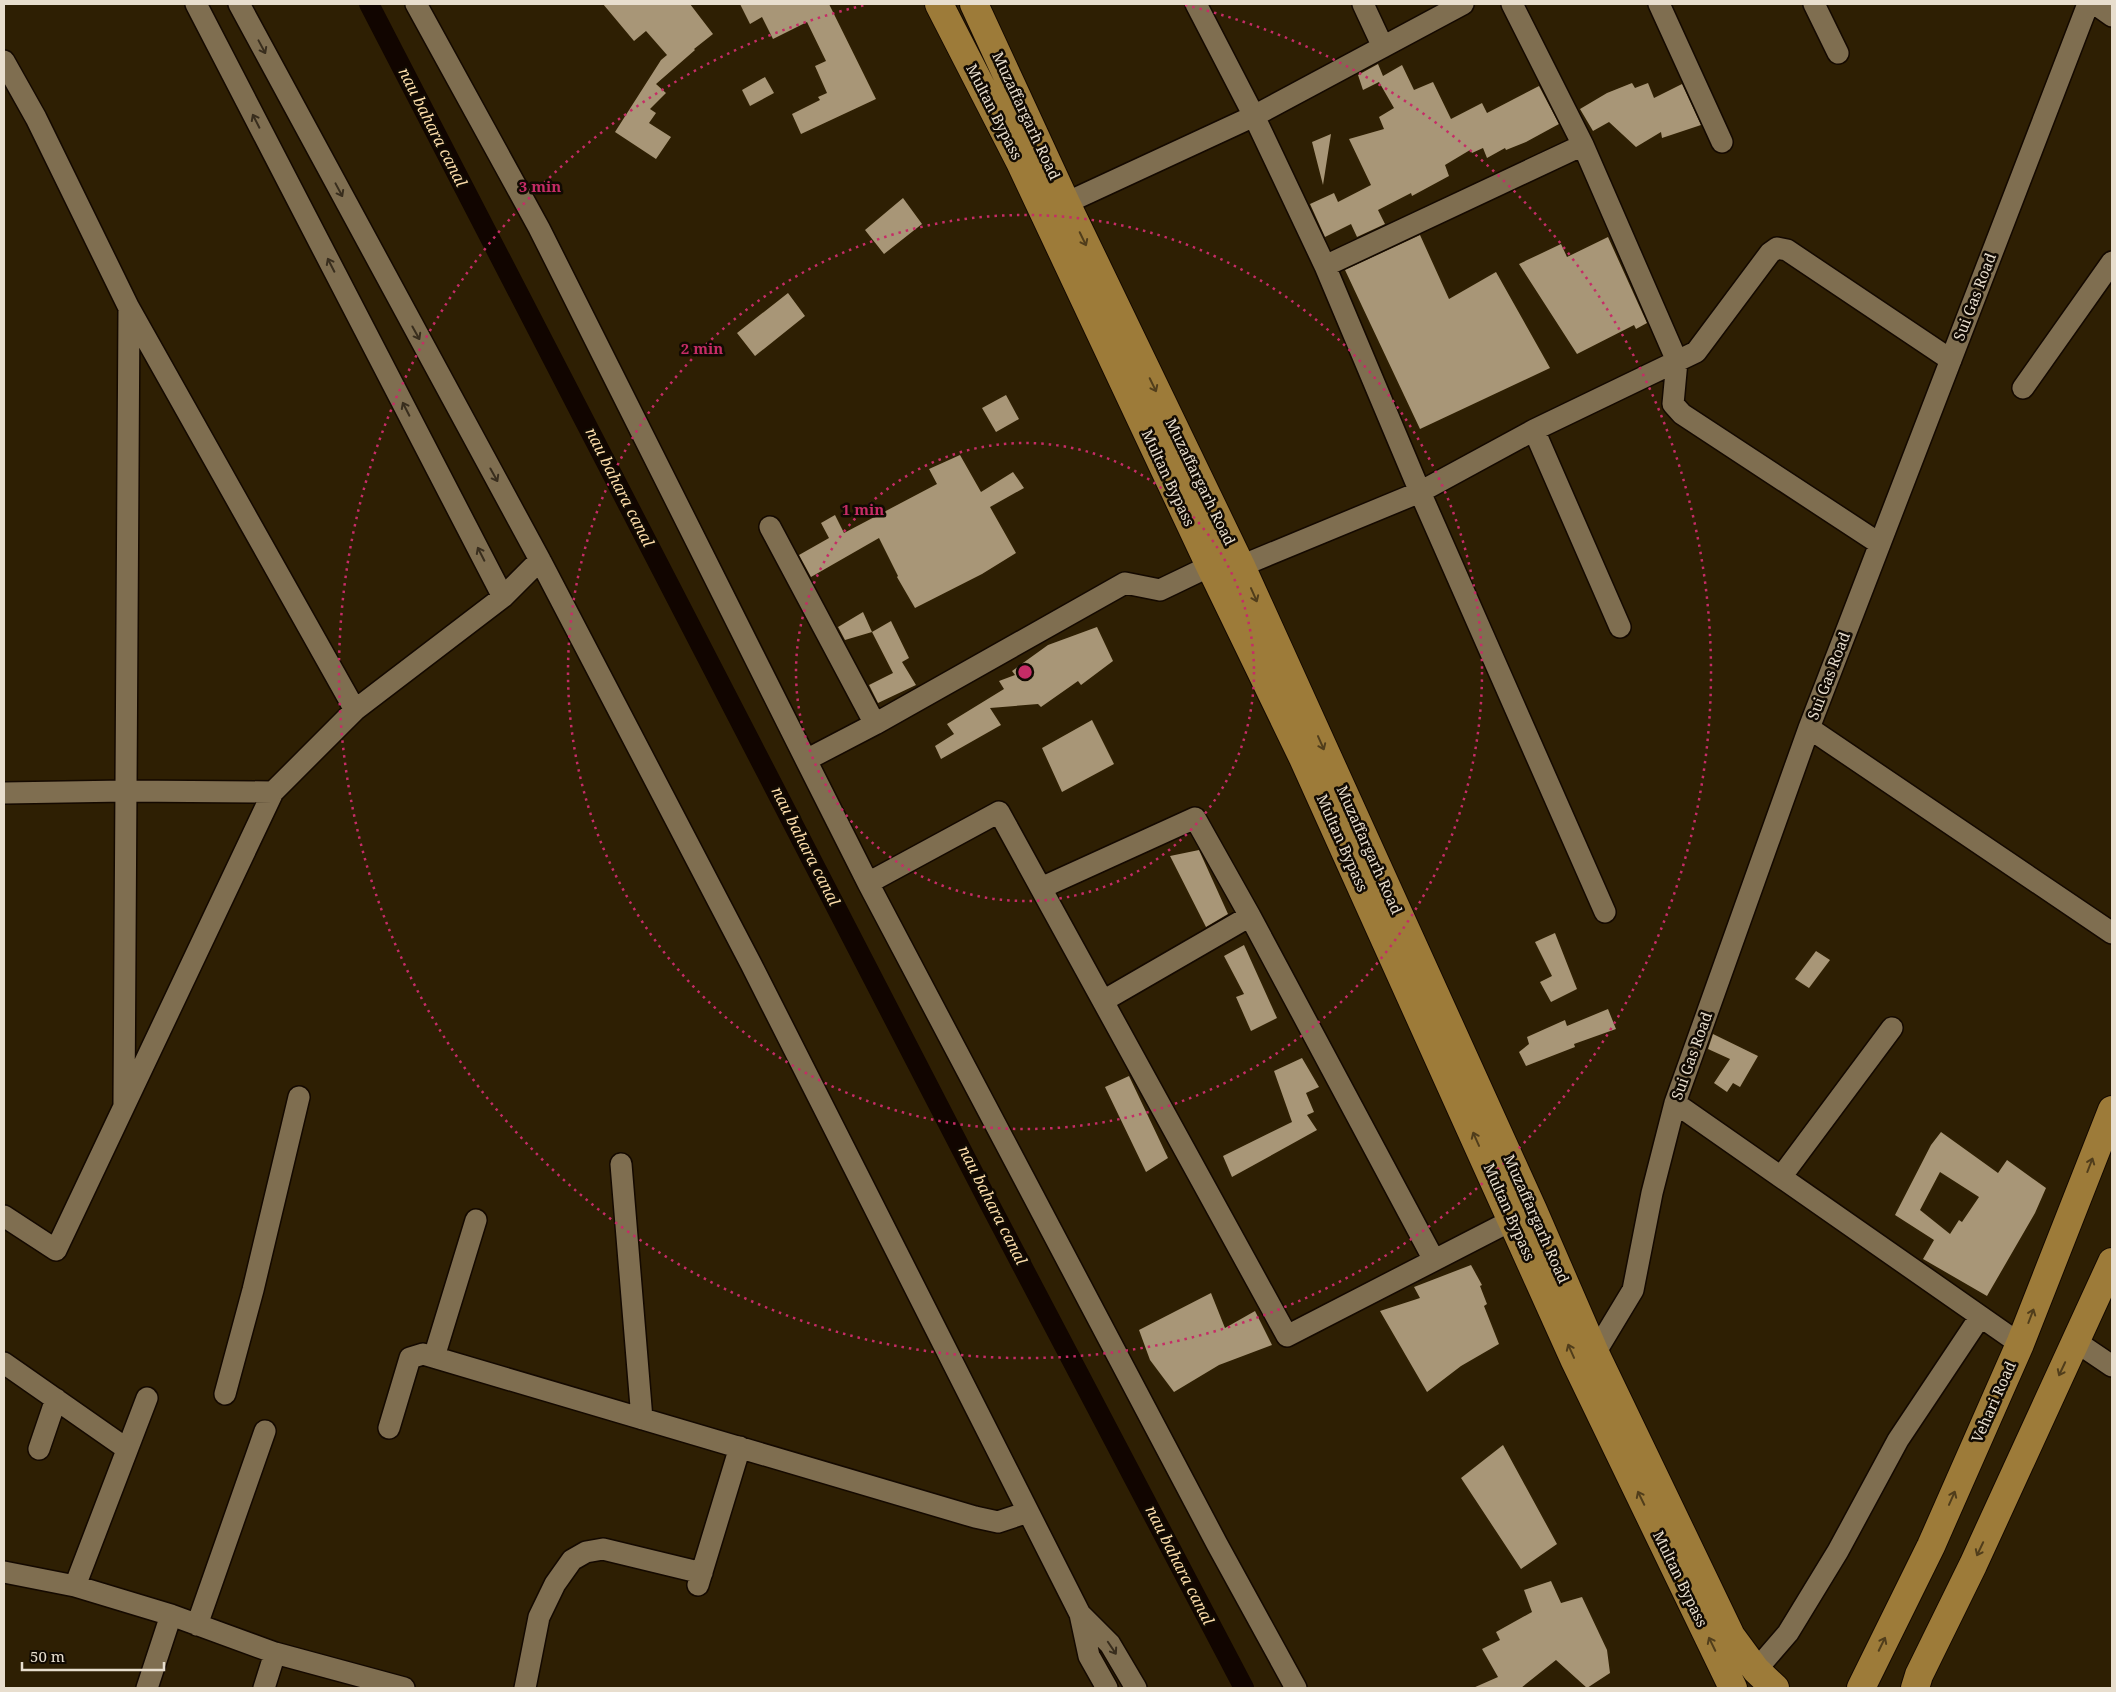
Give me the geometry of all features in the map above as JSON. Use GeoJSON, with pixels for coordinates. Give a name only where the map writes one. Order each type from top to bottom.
{"type":"FeatureCollection","features":[{"type":"Feature","properties":{"kind":"main road","name":"Multan Bypass"},"geometry":{"type":"LineString","coordinates":[[939,4],[1020,162],[1210,566],[1523,1214],[1575,1362],[1733,1688]]}},
{"type":"Feature","properties":{"kind":"main road","name":"Muzaffargarh Road"},"geometry":{"type":"LineString","coordinates":[[974,4],[1066,203],[1241,566],[1523,1214],[1595,1353],[1731,1636],[1766,1679]]}},
{"type":"Feature","properties":{"kind":"main road","name":"Vehari Road"},"geometry":{"type":"LineString","coordinates":[[1861,1688],[1931,1546],[2020,1344],[2112,1110]]}},
{"type":"Feature","properties":{"kind":"main road"},"geometry":{"type":"LineString","coordinates":[[1916,1688],[1919,1675],[1973,1565],[2075,1341],[2106,1292],[2112,1262]]}},
{"type":"Feature","properties":{"kind":"street"},"geometry":{"type":"LineString","coordinates":[[196,4],[503,597]]}},
{"type":"Feature","properties":{"kind":"street"},"geometry":{"type":"LineString","coordinates":[[239,4],[540,560],[755,973],[1080,1614],[1089,1656],[1107,1688]]}},
{"type":"Feature","properties":{"kind":"street"},"geometry":{"type":"LineString","coordinates":[[416,4],[539,228],[868,883],[1217,1544],[1296,1688]]}},
{"type":"Feature","properties":{"kind":"street"},"geometry":{"type":"LineString","coordinates":[[1196,4],[1254,116],[1325,266],[1420,492],[1605,912]]}},
{"type":"Feature","properties":{"kind":"street"},"geometry":{"type":"LineString","coordinates":[[1363,4],[1383,47]]}},
{"type":"Feature","properties":{"kind":"street"},"geometry":{"type":"LineString","coordinates":[[1066,203],[1254,116],[1463,4]]}},
{"type":"Feature","properties":{"kind":"street"},"geometry":{"type":"LineString","coordinates":[[1512,4],[1583,146],[1677,361],[1673,404],[1682,414],[1880,544]]}},
{"type":"Feature","properties":{"kind":"street"},"geometry":{"type":"LineString","coordinates":[[1659,4],[1722,142]]}},
{"type":"Feature","properties":{"kind":"street"},"geometry":{"type":"LineString","coordinates":[[1814,4],[1838,53]]}},
{"type":"Feature","properties":{"kind":"street","name":"Sui Gas Road"},"geometry":{"type":"LineString","coordinates":[[1595,1353],[1634,1290],[1652,1193],[1675,1103],[1809,728],[2088,4]]}},
{"type":"Feature","properties":{"kind":"street"},"geometry":{"type":"LineString","coordinates":[[2095,4],[2112,16]]}},
{"type":"Feature","properties":{"kind":"street"},"geometry":{"type":"LineString","coordinates":[[4,61],[36,118],[129,308],[355,710]]}},
{"type":"Feature","properties":{"kind":"street"},"geometry":{"type":"LineString","coordinates":[[1325,266],[1583,146]]}},
{"type":"Feature","properties":{"kind":"street"},"geometry":{"type":"LineString","coordinates":[[1241,566],[1420,492],[1534,430],[1696,352],[1770,253],[1778,248],[1786,250],[1951,360]]}},
{"type":"Feature","properties":{"kind":"street"},"geometry":{"type":"LineString","coordinates":[[2023,388],[2112,262]]}},
{"type":"Feature","properties":{"kind":"street"},"geometry":{"type":"LineString","coordinates":[[124,1104],[129,308]]}},
{"type":"Feature","properties":{"kind":"street"},"geometry":{"type":"LineString","coordinates":[[1534,430],[1620,627]]}},
{"type":"Feature","properties":{"kind":"street"},"geometry":{"type":"LineString","coordinates":[[770,527],[875,724]]}},
{"type":"Feature","properties":{"kind":"street"},"geometry":{"type":"LineString","coordinates":[[4,1216],[56,1250],[273,792],[355,710],[503,597],[540,560]]}},
{"type":"Feature","properties":{"kind":"street"},"geometry":{"type":"LineString","coordinates":[[806,760],[875,724],[1125,583],[1160,590],[1210,566]]}},
{"type":"Feature","properties":{"kind":"street"},"geometry":{"type":"LineString","coordinates":[[1809,728],[2112,933]]}},
{"type":"Feature","properties":{"kind":"street"},"geometry":{"type":"LineString","coordinates":[[4,793],[125,791],[273,792]]}},
{"type":"Feature","properties":{"kind":"street"},"geometry":{"type":"LineString","coordinates":[[868,883],[999,812],[1287,1336],[1523,1214]]}},
{"type":"Feature","properties":{"kind":"street"},"geometry":{"type":"LineString","coordinates":[[1041,888],[1195,818],[1250,916],[1434,1260]]}},
{"type":"Feature","properties":{"kind":"street"},"geometry":{"type":"LineString","coordinates":[[1102,1000],[1250,916]]}},
{"type":"Feature","properties":{"kind":"street"},"geometry":{"type":"LineString","coordinates":[[1781,1177],[1892,1028]]}},
{"type":"Feature","properties":{"kind":"street"},"geometry":{"type":"LineString","coordinates":[[225,1394],[253,1290],[298,1097]]}},
{"type":"Feature","properties":{"kind":"street"},"geometry":{"type":"LineString","coordinates":[[1675,1103],[2020,1344]]}},
{"type":"Feature","properties":{"kind":"street"},"geometry":{"type":"LineString","coordinates":[[621,1164],[642,1419]]}},
{"type":"Feature","properties":{"kind":"street"},"geometry":{"type":"LineString","coordinates":[[434,1357],[476,1220]]}},
{"type":"Feature","properties":{"kind":"street"},"geometry":{"type":"LineString","coordinates":[[1766,1679],[1788,1633],[1838,1551],[1898,1440],[1980,1316]]}},
{"type":"Feature","properties":{"kind":"street"},"geometry":{"type":"LineString","coordinates":[[2075,1341],[2112,1366]]}},
{"type":"Feature","properties":{"kind":"street"},"geometry":{"type":"LineString","coordinates":[[389,1428],[410,1358],[423,1354],[975,1517],[998,1522],[1028,1512]]}},
{"type":"Feature","properties":{"kind":"street"},"geometry":{"type":"LineString","coordinates":[[4,1363],[127,1449]]}},
{"type":"Feature","properties":{"kind":"street"},"geometry":{"type":"LineString","coordinates":[[76,1586],[147,1398]]}},
{"type":"Feature","properties":{"kind":"street"},"geometry":{"type":"LineString","coordinates":[[39,1449],[56,1399]]}},
{"type":"Feature","properties":{"kind":"street"},"geometry":{"type":"LineString","coordinates":[[197,1625],[265,1431]]}},
{"type":"Feature","properties":{"kind":"street"},"geometry":{"type":"LineString","coordinates":[[525,1688],[539,1617],[555,1584],[572,1560],[586,1552],[603,1549],[700,1580],[740,1447]]}},
{"type":"Feature","properties":{"kind":"street"},"geometry":{"type":"LineString","coordinates":[[4,1572],[76,1586],[171,1615],[275,1654],[404,1688]]}},
{"type":"Feature","properties":{"kind":"street"},"geometry":{"type":"LineString","coordinates":[[1080,1614],[1110,1644],[1136,1688]]}},
{"type":"Feature","properties":{"kind":"street"},"geometry":{"type":"LineString","coordinates":[[147,1688],[171,1615]]}},
{"type":"Feature","properties":{"kind":"street"},"geometry":{"type":"LineString","coordinates":[[264,1688],[275,1654]]}},
{"type":"Feature","properties":{"kind":"building"},"geometry":{"type":"Polygon","coordinates":[[[603,4],[690,4],[713,34],[656,84],[666,93],[650,109],[656,113],[649,123],[671,137],[656,159],[615,132],[661,60],[667,55],[646,31],[634,41],[603,4]]]}},
{"type":"Feature","properties":{"kind":"building"},"geometry":{"type":"Polygon","coordinates":[[[740,4],[829,4],[876,99],[801,134],[792,114],[820,100],[818,97],[827,93],[815,66],[826,61],[807,22],[773,39],[762,17],[750,24],[740,4]]]}},
{"type":"Feature","properties":{"kind":"building"},"geometry":{"type":"Polygon","coordinates":[[[1378,64],[1383,76],[1402,65],[1414,90],[1433,82],[1451,119],[1482,103],[1487,113],[1539,86],[1559,124],[1526,142],[1506,150],[1505,148],[1487,158],[1483,148],[1472,153],[1470,150],[1445,165],[1449,176],[1412,196],[1411,193],[1378,210],[1385,224],[1357,237],[1351,224],[1325,237],[1310,204],[1334,193],[1338,202],[1371,185],[1349,139],[1384,129],[1379,117],[1394,108],[1379,82],[1363,90],[1358,75],[1378,64]]]}},
{"type":"Feature","properties":{"kind":"building"},"geometry":{"type":"Polygon","coordinates":[[[765,77],[774,93],[750,106],[742,90],[765,77]]]}},
{"type":"Feature","properties":{"kind":"building"},"geometry":{"type":"Polygon","coordinates":[[[1632,83],[1635,88],[1648,83],[1654,98],[1682,84],[1701,125],[1662,138],[1661,132],[1636,147],[1609,122],[1593,131],[1580,109],[1607,93],[1632,83]]]}},
{"type":"Feature","properties":{"kind":"building"},"geometry":{"type":"Polygon","coordinates":[[[1331,134],[1323,185],[1312,142],[1331,134]]]}},
{"type":"Feature","properties":{"kind":"building"},"geometry":{"type":"Polygon","coordinates":[[[903,198],[922,224],[884,254],[865,230],[903,198]]]}},
{"type":"Feature","properties":{"kind":"building"},"geometry":{"type":"Polygon","coordinates":[[[1420,235],[1449,299],[1496,272],[1550,368],[1420,429],[1345,270],[1420,235]]]}},
{"type":"Feature","properties":{"kind":"building"},"geometry":{"type":"Polygon","coordinates":[[[1608,237],[1647,323],[1636,329],[1634,325],[1577,354],[1519,264],[1561,244],[1567,257],[1608,237]]]}},
{"type":"Feature","properties":{"kind":"building"},"geometry":{"type":"Polygon","coordinates":[[[788,293],[805,316],[755,356],[737,333],[788,293]]]}},
{"type":"Feature","properties":{"kind":"building"},"geometry":{"type":"Polygon","coordinates":[[[1006,395],[1019,419],[996,432],[982,408],[1006,395]]]}},
{"type":"Feature","properties":{"kind":"building"},"geometry":{"type":"Polygon","coordinates":[[[960,455],[981,492],[1013,472],[1024,488],[990,507],[1016,553],[982,574],[915,608],[897,577],[879,538],[811,577],[799,555],[829,538],[821,523],[835,515],[844,533],[937,484],[929,469],[960,455]]]}},
{"type":"Feature","properties":{"kind":"building"},"geometry":{"type":"Polygon","coordinates":[[[863,612],[872,632],[845,640],[838,627],[863,612]]]}},
{"type":"Feature","properties":{"kind":"building"},"geometry":{"type":"Polygon","coordinates":[[[891,621],[909,658],[902,662],[916,685],[878,703],[869,685],[893,673],[872,632],[891,621]]]}},
{"type":"Feature","properties":{"kind":"building"},"geometry":{"type":"Polygon","coordinates":[[[1097,627],[1113,661],[1081,685],[1078,681],[1041,707],[1038,704],[990,708],[1001,725],[941,759],[935,746],[954,734],[947,724],[1004,689],[999,681],[1015,675],[1012,671],[1048,645],[1097,627]]]}},
{"type":"Feature","properties":{"kind":"building"},"geometry":{"type":"Polygon","coordinates":[[[1092,720],[1114,764],[1062,792],[1042,748],[1092,720]]]}},
{"type":"Feature","properties":{"kind":"building"},"geometry":{"type":"Polygon","coordinates":[[[1199,850],[1228,914],[1206,927],[1170,856],[1199,850]]]}},
{"type":"Feature","properties":{"kind":"building"},"geometry":{"type":"Polygon","coordinates":[[[1555,933],[1577,989],[1551,1002],[1540,982],[1552,976],[1535,942],[1555,933]]]}},
{"type":"Feature","properties":{"kind":"building"},"geometry":{"type":"Polygon","coordinates":[[[1244,945],[1277,1018],[1251,1031],[1236,997],[1244,994],[1224,956],[1244,945]]]}},
{"type":"Feature","properties":{"kind":"building"},"geometry":{"type":"Polygon","coordinates":[[[1816,951],[1830,960],[1809,988],[1795,979],[1816,951]]]}},
{"type":"Feature","properties":{"kind":"building"},"geometry":{"type":"Polygon","coordinates":[[[1608,1009],[1616,1029],[1574,1044],[1575,1047],[1526,1066],[1519,1052],[1529,1044],[1527,1037],[1565,1020],[1567,1026],[1608,1009]]]}},
{"type":"Feature","properties":{"kind":"building"},"geometry":{"type":"Polygon","coordinates":[[[1713,1034],[1758,1056],[1740,1087],[1733,1083],[1727,1092],[1714,1083],[1730,1059],[1708,1049],[1713,1034]]]}},
{"type":"Feature","properties":{"kind":"building"},"geometry":{"type":"Polygon","coordinates":[[[1302,1058],[1319,1087],[1306,1093],[1314,1112],[1307,1115],[1317,1130],[1232,1177],[1223,1156],[1292,1122],[1274,1071],[1302,1058]]]}},
{"type":"Feature","properties":{"kind":"building"},"geometry":{"type":"Polygon","coordinates":[[[1129,1076],[1168,1158],[1146,1172],[1105,1087],[1129,1076]]]}},
{"type":"Feature","properties":{"kind":"building"},"geometry":{"type":"Polygon","coordinates":[[[1941,1132],[1998,1173],[2007,1160],[2046,1188],[2035,1213],[1987,1296],[1923,1259],[1934,1240],[1895,1215],[1931,1145],[1941,1132]],[[1940,1172],[1920,1210],[1950,1234],[1959,1220],[1962,1222],[1979,1197],[1940,1172]]]}},
{"type":"Feature","properties":{"kind":"building"},"geometry":{"type":"Polygon","coordinates":[[[1471,1265],[1482,1285],[1480,1286],[1487,1304],[1484,1306],[1499,1344],[1461,1366],[1427,1392],[1380,1311],[1420,1298],[1414,1287],[1471,1265]]]}},
{"type":"Feature","properties":{"kind":"building"},"geometry":{"type":"Polygon","coordinates":[[[1211,1293],[1225,1328],[1255,1311],[1272,1345],[1219,1365],[1174,1392],[1150,1360],[1139,1330],[1211,1293]]]}},
{"type":"Feature","properties":{"kind":"building"},"geometry":{"type":"Polygon","coordinates":[[[1503,1445],[1557,1544],[1521,1569],[1461,1478],[1503,1445]]]}},
{"type":"Feature","properties":{"kind":"building"},"geometry":{"type":"Polygon","coordinates":[[[1551,1581],[1561,1603],[1582,1597],[1607,1650],[1610,1673],[1587,1688],[1556,1660],[1521,1688],[1473,1688],[1498,1677],[1482,1649],[1500,1640],[1496,1632],[1532,1612],[1524,1590],[1551,1581]]]}},
{"type":"Feature","properties":{"kind":"waterway","name":"nau bahara canal"},"geometry":{"type":"LineString","coordinates":[[369,4],[988,1201],[1244,1688]]}}]}
